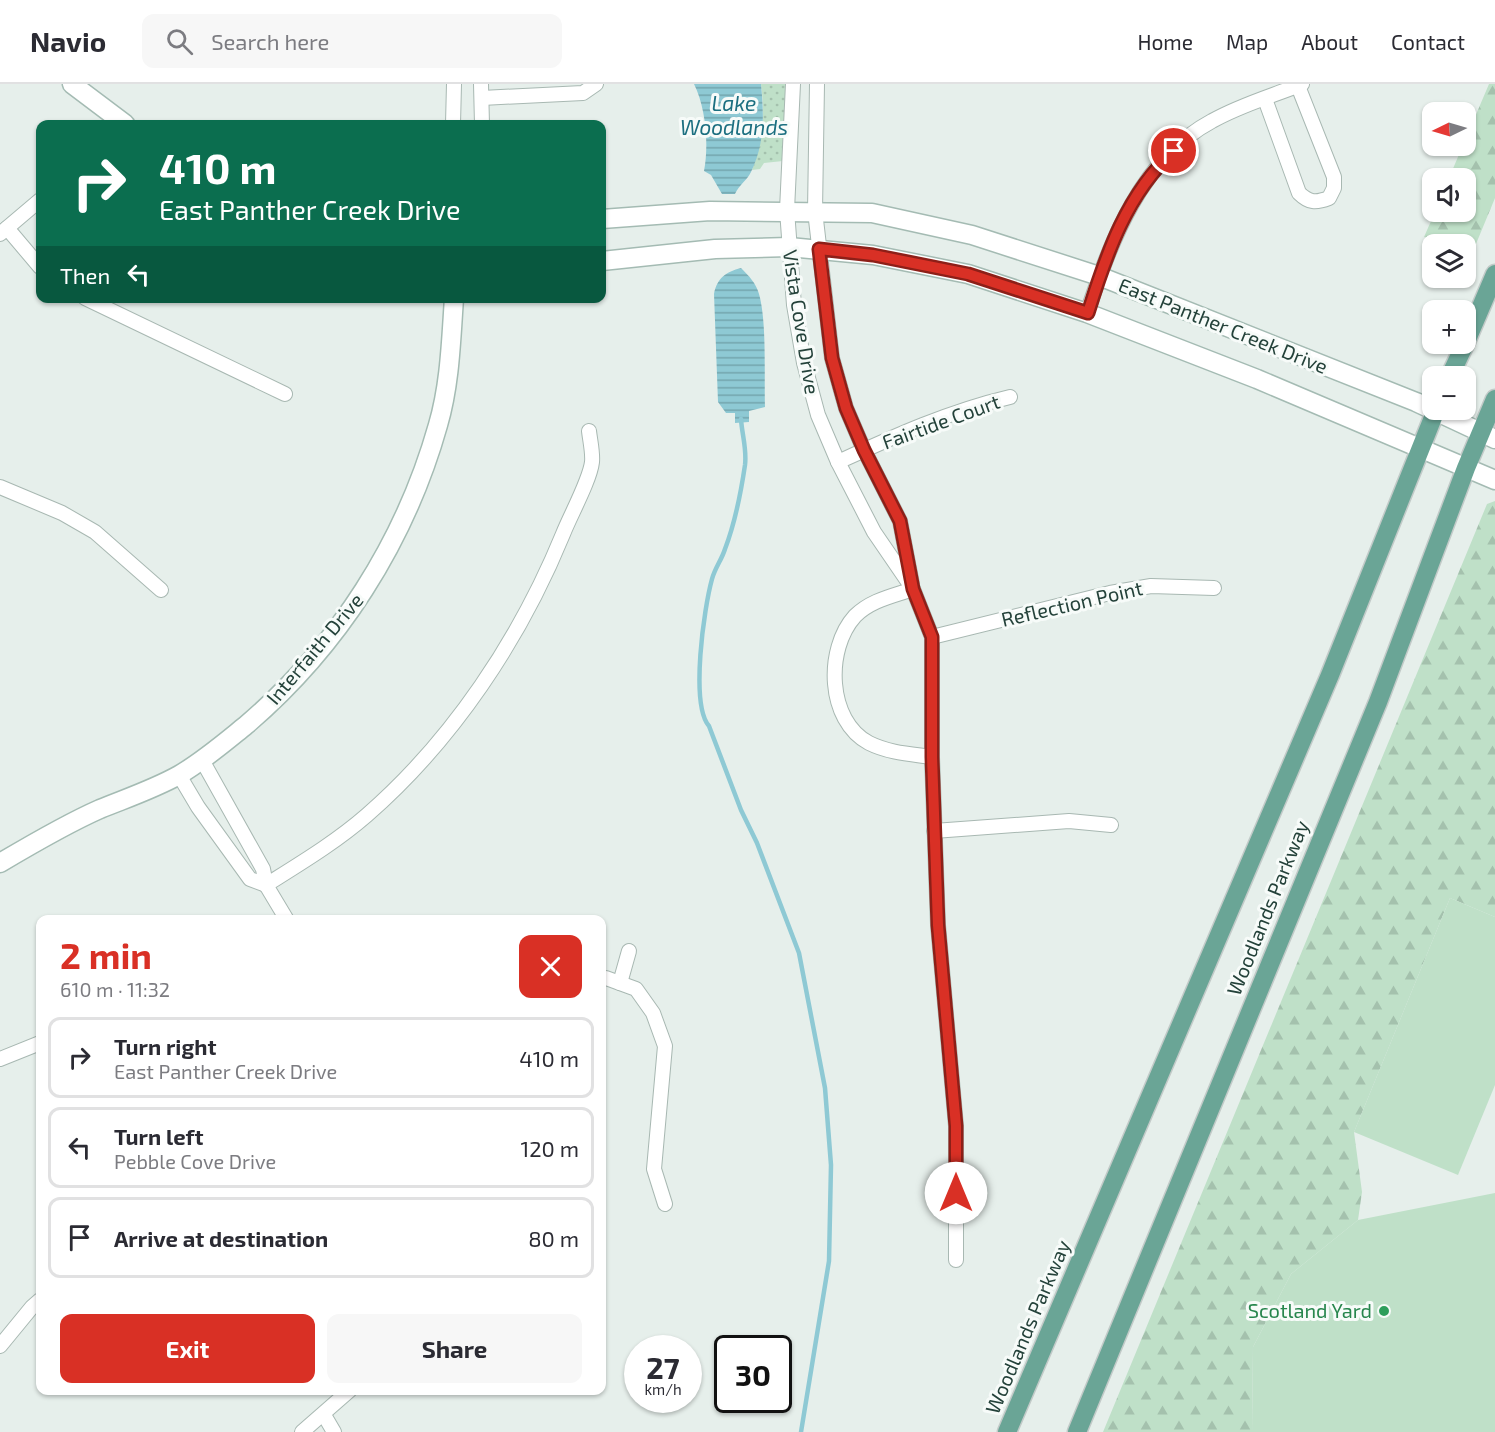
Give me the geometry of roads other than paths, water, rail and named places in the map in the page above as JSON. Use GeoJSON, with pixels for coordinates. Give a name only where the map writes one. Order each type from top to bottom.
{"type":"FeatureCollection","features":[{"type":"Feature","properties":{"kind":"main road"},"geometry":{"type":"LineString","coordinates":[[1476,318],[1495,274]]}},
{"type":"Feature","properties":{"kind":"main road","name":"Woodlands Parkway"},"geometry":{"type":"LineString","coordinates":[[1077,1432],[1378,702],[1466,468],[1488,436],[1495,399]]}},
{"type":"Feature","properties":{"kind":"main road","name":"Woodlands Parkway"},"geometry":{"type":"LineString","coordinates":[[1007,1432],[1330,675],[1432,420]]}},
{"type":"Feature","properties":{"kind":"street"},"geometry":{"type":"LineString","coordinates":[[72,84],[117,120]]}},
{"type":"Feature","properties":{"kind":"street"},"geometry":{"type":"LineString","coordinates":[[453,120],[454,84]]}},
{"type":"Feature","properties":{"kind":"street"},"geometry":{"type":"LineString","coordinates":[[481,84],[482,120]]}},
{"type":"Feature","properties":{"kind":"street"},"geometry":{"type":"LineString","coordinates":[[482,99],[583,93],[596,84]]}},
{"type":"Feature","properties":{"kind":"street","name":"Vista Cove Drive"},"geometry":{"type":"LineString","coordinates":[[793,84],[787,210],[789,247],[804,363],[818,416],[838,462],[874,532],[913,589]]}},
{"type":"Feature","properties":{"kind":"street","name":"Vista Cove Drive"},"geometry":{"type":"LineString","coordinates":[[817,84],[816,211],[832,358],[846,408],[864,450],[900,521],[913,589],[932,637],[934,831],[938,925],[956,1126],[956,1260]]}},
{"type":"Feature","properties":{"kind":"street"},"geometry":{"type":"LineString","coordinates":[[1088,313],[1100,276],[1129,207],[1161,162],[1211,121],[1264,99],[1300,85],[1334,177],[1334,188],[1329,198],[1317,202],[1306,201],[1299,193],[1264,99]]}},
{"type":"Feature","properties":{"kind":"street"},"geometry":{"type":"LineString","coordinates":[[36,203],[4,231],[36,263]]}},
{"type":"Feature","properties":{"kind":"street","name":"East Panther Creek Drive"},"geometry":{"type":"LineString","coordinates":[[606,219],[710,211],[787,210],[872,213],[972,235],[1100,276],[1422,405]]}},
{"type":"Feature","properties":{"kind":"street","name":"East Panther Creek Drive"},"geometry":{"type":"LineString","coordinates":[[606,261],[715,249],[789,247],[873,255],[968,274],[1088,313],[1420,447],[1495,480]]}},
{"type":"Feature","properties":{"kind":"street"},"geometry":{"type":"LineString","coordinates":[[95,303],[285,394]]}},
{"type":"Feature","properties":{"kind":"street","name":"Interfaith Drive"},"geometry":{"type":"LineString","coordinates":[[0,863],[60,829],[179,775],[202,760],[272,703],[311,660],[372,580],[393,541],[420,481],[446,390],[454,303]]}},
{"type":"Feature","properties":{"kind":"street","name":"Fairtide Court"},"geometry":{"type":"LineString","coordinates":[[838,462],[922,424],[975,405],[1010,397]]}},
{"type":"Feature","properties":{"kind":"street","name":"East Panther Creek Drive"},"geometry":{"type":"LineString","coordinates":[[1455,420],[1488,436]]}},
{"type":"Feature","properties":{"kind":"street"},"geometry":{"type":"LineString","coordinates":[[266,885],[324,848],[367,815],[410,772],[491,671],[520,624],[556,551],[592,463],[589,431]]}},
{"type":"Feature","properties":{"kind":"street"},"geometry":{"type":"LineString","coordinates":[[0,487],[62,513],[95,532],[162,590]]}},
{"type":"Feature","properties":{"kind":"street","name":"Reflection Point"},"geometry":{"type":"LineString","coordinates":[[932,637],[1110,593],[1151,586],[1214,588]]}},
{"type":"Feature","properties":{"kind":"street"},"geometry":{"type":"LineString","coordinates":[[913,589],[871,603],[855,617],[837,652],[836,693],[841,712],[851,728],[868,742],[891,752],[932,757]]}},
{"type":"Feature","properties":{"kind":"street"},"geometry":{"type":"LineString","coordinates":[[202,760],[263,869],[266,885],[284,915]]}},
{"type":"Feature","properties":{"kind":"street"},"geometry":{"type":"LineString","coordinates":[[179,775],[198,807],[250,879],[266,885]]}},
{"type":"Feature","properties":{"kind":"street"},"geometry":{"type":"LineString","coordinates":[[934,831],[1069,821],[1111,825]]}},
{"type":"Feature","properties":{"kind":"street"},"geometry":{"type":"LineString","coordinates":[[620,983],[629,951]]}},
{"type":"Feature","properties":{"kind":"street"},"geometry":{"type":"LineString","coordinates":[[606,979],[636,989],[653,1013],[664,1046],[654,1168],[665,1204]]}},
{"type":"Feature","properties":{"kind":"street"},"geometry":{"type":"LineString","coordinates":[[0,1059],[36,1045]]}},
{"type":"Feature","properties":{"kind":"street"},"geometry":{"type":"LineString","coordinates":[[0,1346],[36,1303]]}},
{"type":"Feature","properties":{"kind":"street"},"geometry":{"type":"LineString","coordinates":[[302,1432],[345,1395]]}},
{"type":"Feature","properties":{"kind":"street"},"geometry":{"type":"LineString","coordinates":[[324,1415],[334,1432]]}},
{"type":"Feature","properties":{"kind":"water","name":"Lake Woodlands"},"geometry":{"type":"Polygon","coordinates":[[[694,84],[761,84],[763,118],[759,150],[750,175],[735,194],[722,194],[711,175],[704,171],[705,127],[701,104],[694,84]]]}},
{"type":"Feature","properties":{"kind":"water"},"geometry":{"type":"Polygon","coordinates":[[[741,268],[756,286],[762,306],[765,407],[749,411],[749,422],[735,423],[735,413],[726,413],[718,402],[714,294],[723,276],[741,268]]]}},
{"type":"Feature","properties":{"kind":"waterway"},"geometry":{"type":"LineString","coordinates":[[741,419],[745,465],[732,529],[713,575],[709,593],[700,655],[700,698],[703,715],[741,810],[757,843],[799,953],[825,1088],[831,1165],[829,1261],[801,1432]]}},
{"type":"Feature","properties":{"kind":"place","name":"Scotland Yard"},"geometry":{"type":"Point","coordinates":[1384,1311]}}]}
